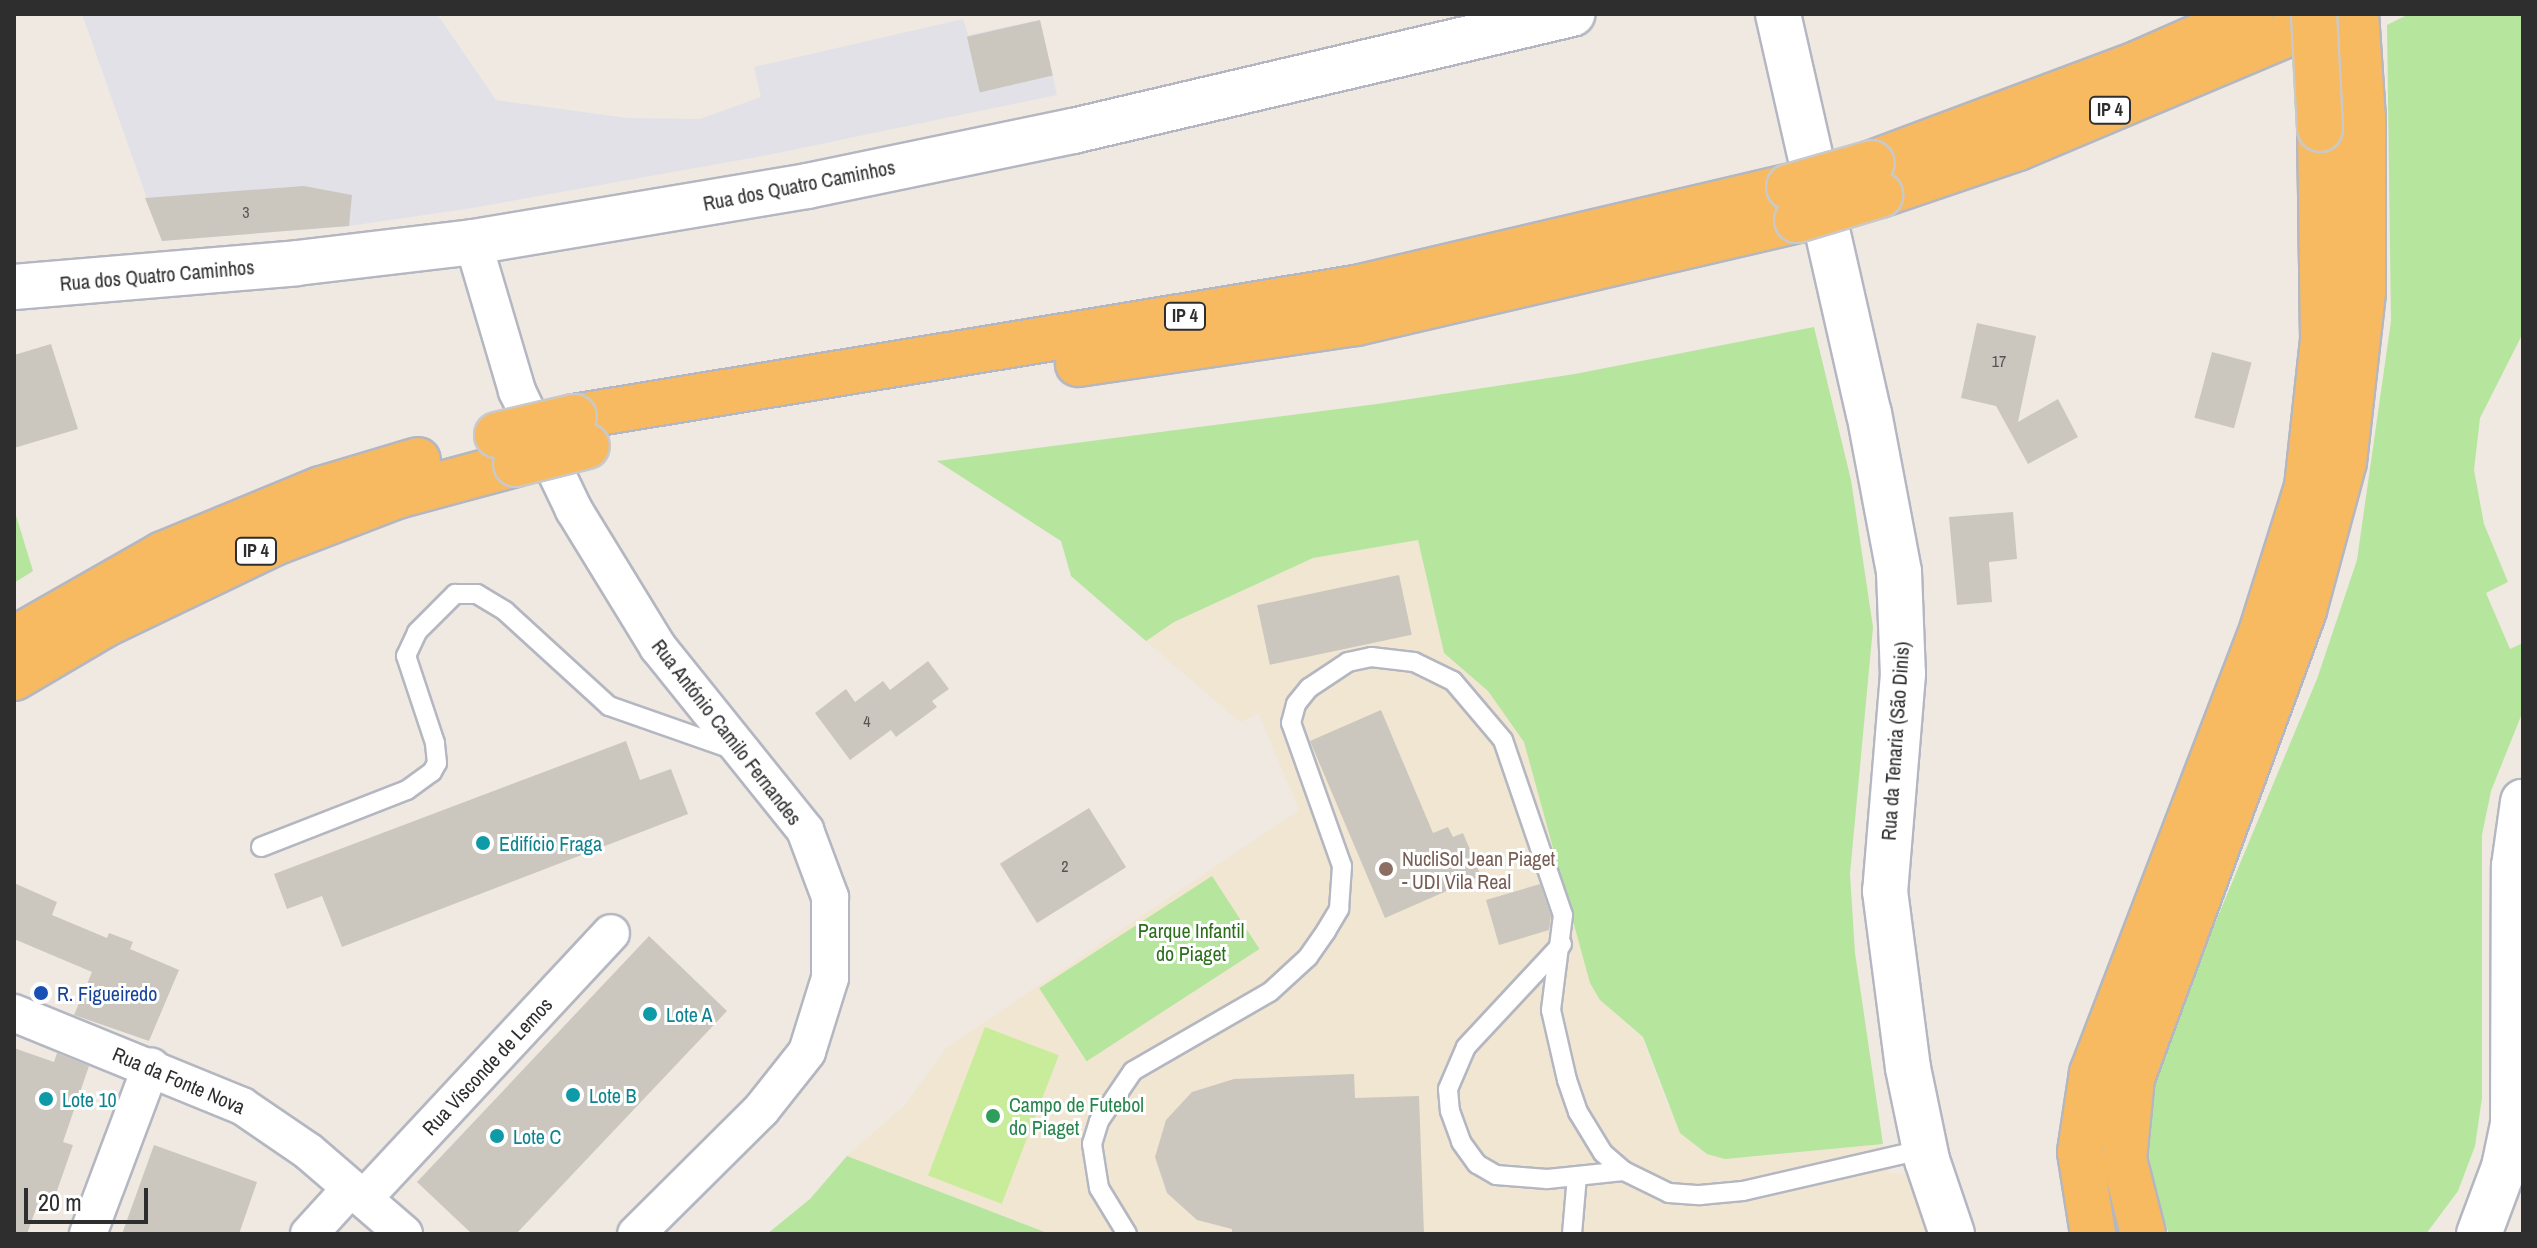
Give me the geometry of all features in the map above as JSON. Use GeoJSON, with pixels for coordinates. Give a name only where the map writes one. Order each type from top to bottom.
{"type":"FeatureCollection","features":[{"type":"Feature","properties":{"kind":"highway"},"geometry":{"type":"LineString","coordinates":[[2139,63],[2226,14]]}},
{"type":"Feature","properties":{"kind":"highway","name":"IP 4"},"geometry":{"type":"LineString","coordinates":[[1876,179],[2250,14]]}},
{"type":"Feature","properties":{"kind":"highway"},"geometry":{"type":"LineString","coordinates":[[2093,1234],[2080,1152],[2092,1073],[2259,639],[2307,487],[2323,339],[2320,129],[2314,14]]}},
{"type":"Feature","properties":{"kind":"highway","name":"IP 4"},"geometry":{"type":"LineString","coordinates":[[14,639],[163,554],[321,489],[581,432],[1793,203],[1876,179],[2018,148],[2335,14]]}},
{"type":"Feature","properties":{"kind":"highway"},"geometry":{"type":"LineString","coordinates":[[2143,1234],[2124,1159],[2132,1078],[2304,610],[2344,462],[2363,292],[2363,119],[2356,14]]}},
{"type":"Feature","properties":{"kind":"highway","name":"IP 4"},"geometry":{"type":"LineString","coordinates":[[14,678],[117,619],[272,544],[397,496],[506,449]]}},
{"type":"Feature","properties":{"kind":"street","name":"Rua dos Quatro Caminhos"},"geometry":{"type":"LineString","coordinates":[[14,287],[297,263],[473,242],[901,167],[1572,14]]}},
{"type":"Feature","properties":{"kind":"street","name":"Rua da Tenaria (São Dinis)"},"geometry":{"type":"LineString","coordinates":[[1778,14],[1869,413],[1899,572],[1903,674],[1885,891],[1899,1012],[1925,1149],[1952,1234]]}},
{"type":"Feature","properties":{"kind":"street","name":"Rua António Camilo Fernandes"},"geometry":{"type":"LineString","coordinates":[[473,242],[517,391],[554,473],[658,647],[805,830],[824,875],[833,922],[825,1004],[807,1052],[779,1092],[636,1234]]}},
{"type":"Feature","properties":{"kind":"street"},"geometry":{"type":"LineString","coordinates":[[2479,1234],[2504,1167],[2513,1124],[2514,866],[2523,802]]}},
{"type":"Feature","properties":{"kind":"street","name":"Rua Visconde de Lemos"},"geometry":{"type":"LineString","coordinates":[[309,1234],[357,1193],[611,933]]}},
{"type":"Feature","properties":{"kind":"street","name":"Rua da Fonte Nova"},"geometry":{"type":"LineString","coordinates":[[14,1013],[151,1066],[261,1117],[404,1234]]}},
{"type":"Feature","properties":{"kind":"street"},"geometry":{"type":"LineString","coordinates":[[88,1234],[151,1066]]}},
{"type":"Feature","properties":{"kind":"lane"},"geometry":{"type":"LineString","coordinates":[[261,847],[407,790],[432,772],[437,763],[435,743],[406,656],[417,632],[455,594],[477,594],[505,611],[609,706],[742,752]]}},
{"type":"Feature","properties":{"kind":"lane"},"geometry":{"type":"LineString","coordinates":[[1127,1234],[1109,1209],[1094,1166],[1092,1144],[1099,1121],[1115,1092],[1152,1056],[1270,992],[1308,957],[1339,909],[1342,866],[1291,723],[1296,704],[1329,673],[1371,657],[1414,662],[1453,681],[1485,714],[1523,785],[1557,890],[1562,944],[1551,1010],[1567,1080],[1578,1112],[1603,1153],[1624,1171],[1656,1189],[1700,1195],[1743,1191],[1925,1149]]}},
{"type":"Feature","properties":{"kind":"lane"},"geometry":{"type":"LineString","coordinates":[[1562,944],[1481,1026],[1455,1068],[1448,1089],[1461,1142],[1477,1164],[1520,1179],[1624,1171]]}},
{"type":"Feature","properties":{"kind":"lane"},"geometry":{"type":"LineString","coordinates":[[1572,1234],[1577,1176]]}},
{"type":"Feature","properties":{"kind":"shaded area"},"geometry":{"type":"Polygon","coordinates":[[[82,14],[437,14],[496,100],[627,118],[700,119],[761,97],[754,67],[963,19],[968,35],[1040,20],[1057,95],[768,155],[466,209],[349,226],[162,241],[82,14]]]}},
{"type":"Feature","properties":{"kind":"shaded area","name":"NucliSol Jean Piaget - UDI Vila Real"},"geometry":{"type":"Polygon","coordinates":[[[1418,540],[1444,653],[1488,691],[1524,742],[1590,983],[1614,1013],[1642,1037],[1667,1104],[1752,1157],[1883,1144],[1889,1173],[1910,1174],[1931,1234],[1050,1234],[847,1156],[906,1104],[946,1048],[1299,810],[1259,714],[1240,722],[1146,641],[1174,622],[1313,558],[1418,540]]]}},
{"type":"Feature","properties":{"kind":"green space"},"geometry":{"type":"Polygon","coordinates":[[[2409,14],[2523,14],[2523,333],[2480,418],[2474,470],[2484,524],[2508,582],[2486,593],[2510,649],[2523,643],[2523,711],[2491,791],[2482,835],[2482,1098],[2475,1146],[2458,1191],[2426,1234],[2169,1234],[2147,1174],[2149,1112],[2163,1048],[2317,679],[2357,560],[2391,321],[2387,25],[2409,14]]]}},
{"type":"Feature","properties":{"kind":"green space"},"geometry":{"type":"Polygon","coordinates":[[[1814,327],[1851,480],[1873,627],[1850,874],[1855,953],[1883,1144],[1725,1159],[1707,1154],[1680,1133],[1643,1037],[1600,1000],[1590,983],[1524,742],[1488,691],[1444,653],[1418,540],[1313,558],[1174,622],[1146,641],[1071,576],[1061,541],[937,461],[1377,404],[1575,374],[1814,327]]]}},
{"type":"Feature","properties":{"kind":"green space"},"geometry":{"type":"Polygon","coordinates":[[[14,509],[33,571],[14,583],[14,509]]]}},
{"type":"Feature","properties":{"kind":"green space","name":"Parque Infantil do Piaget"},"geometry":{"type":"Polygon","coordinates":[[[1212,876],[1259,949],[1087,1061],[1039,988],[1212,876]]]}},
{"type":"Feature","properties":{"kind":"green space","name":"Campo de Futebol do Piaget"},"geometry":{"type":"Polygon","coordinates":[[[985,1027],[1059,1055],[1002,1204],[928,1175],[985,1027]]]}},
{"type":"Feature","properties":{"kind":"green space"},"geometry":{"type":"Polygon","coordinates":[[[847,1156],[1050,1234],[767,1234],[810,1199],[847,1156]]]}},
{"type":"Feature","properties":{"kind":"building"},"geometry":{"type":"Polygon","coordinates":[[[1040,20],[1053,76],[980,92],[967,37],[1040,20]]]}},
{"type":"Feature","properties":{"kind":"building"},"geometry":{"type":"Polygon","coordinates":[[[304,186],[352,195],[349,226],[162,241],[145,198],[304,186]]]}},
{"type":"Feature","properties":{"kind":"building"},"geometry":{"type":"Polygon","coordinates":[[[1977,323],[2036,336],[2018,422],[2058,399],[2078,437],[2028,464],[1996,406],[1961,398],[1977,323]]]}},
{"type":"Feature","properties":{"kind":"building"},"geometry":{"type":"Polygon","coordinates":[[[51,344],[78,429],[14,448],[14,355],[51,344]]]}},
{"type":"Feature","properties":{"kind":"building"},"geometry":{"type":"Polygon","coordinates":[[[2212,352],[2252,363],[2234,428],[2194,418],[2212,352]]]}},
{"type":"Feature","properties":{"kind":"building"},"geometry":{"type":"Polygon","coordinates":[[[2013,512],[2017,559],[1989,562],[1992,602],[1957,605],[1949,517],[2013,512]]]}},
{"type":"Feature","properties":{"kind":"building"},"geometry":{"type":"Polygon","coordinates":[[[1399,575],[1412,635],[1270,665],[1257,605],[1399,575]]]}},
{"type":"Feature","properties":{"kind":"building"},"geometry":{"type":"Polygon","coordinates":[[[928,661],[949,689],[932,701],[937,707],[896,737],[891,730],[850,760],[815,713],[846,689],[855,702],[883,681],[890,690],[928,661]]]}},
{"type":"Feature","properties":{"kind":"building"},"geometry":{"type":"Polygon","coordinates":[[[1381,710],[1433,833],[1448,827],[1453,837],[1463,833],[1481,876],[1385,918],[1310,741],[1381,710]]]}},
{"type":"Feature","properties":{"kind":"building"},"geometry":{"type":"Polygon","coordinates":[[[626,741],[640,780],[671,769],[688,814],[342,947],[322,896],[287,909],[274,874],[626,741]]]}},
{"type":"Feature","properties":{"kind":"building"},"geometry":{"type":"Polygon","coordinates":[[[1089,808],[1126,867],[1037,923],[1000,864],[1089,808]]]}},
{"type":"Feature","properties":{"kind":"building"},"geometry":{"type":"Polygon","coordinates":[[[14,883],[57,902],[52,915],[107,938],[109,933],[133,942],[130,949],[179,970],[149,1041],[74,1015],[92,972],[14,939],[14,883]]]}},
{"type":"Feature","properties":{"kind":"building"},"geometry":{"type":"Polygon","coordinates":[[[1540,884],[1551,916],[1549,930],[1499,945],[1486,900],[1540,884]]]}},
{"type":"Feature","properties":{"kind":"building"},"geometry":{"type":"Polygon","coordinates":[[[649,936],[727,1011],[516,1234],[472,1234],[417,1182],[649,936]]]}},
{"type":"Feature","properties":{"kind":"building"},"geometry":{"type":"Polygon","coordinates":[[[14,1048],[54,1062],[57,1053],[89,1066],[63,1142],[73,1145],[52,1205],[39,1200],[27,1234],[14,1234],[14,1048]]]}},
{"type":"Feature","properties":{"kind":"building"},"geometry":{"type":"Polygon","coordinates":[[[1354,1074],[1355,1098],[1419,1096],[1424,1234],[1232,1234],[1232,1229],[1197,1220],[1167,1193],[1155,1157],[1166,1120],[1192,1092],[1234,1079],[1354,1074]]]}},
{"type":"Feature","properties":{"kind":"building"},"geometry":{"type":"Polygon","coordinates":[[[154,1145],[257,1182],[239,1234],[122,1234],[154,1145]]]}},
{"type":"Feature","properties":{"kind":"place","name":"Edifício Fraga"},"geometry":{"type":"Point","coordinates":[483,843]}},
{"type":"Feature","properties":{"kind":"place","name":"NucliSol Jean Piaget - UDI Vila Real"},"geometry":{"type":"Point","coordinates":[1386,869]}},
{"type":"Feature","properties":{"kind":"place","name":"R. Figueiredo"},"geometry":{"type":"Point","coordinates":[41,993]}},
{"type":"Feature","properties":{"kind":"place","name":"Lote A"},"geometry":{"type":"Point","coordinates":[650,1014]}},
{"type":"Feature","properties":{"kind":"place","name":"Lote B"},"geometry":{"type":"Point","coordinates":[573,1095]}},
{"type":"Feature","properties":{"kind":"place","name":"Lote 10"},"geometry":{"type":"Point","coordinates":[46,1099]}},
{"type":"Feature","properties":{"kind":"place","name":"Campo de Futebol do Piaget"},"geometry":{"type":"Point","coordinates":[993,1116]}},
{"type":"Feature","properties":{"kind":"place","name":"Lote C"},"geometry":{"type":"Point","coordinates":[497,1136]}}]}
